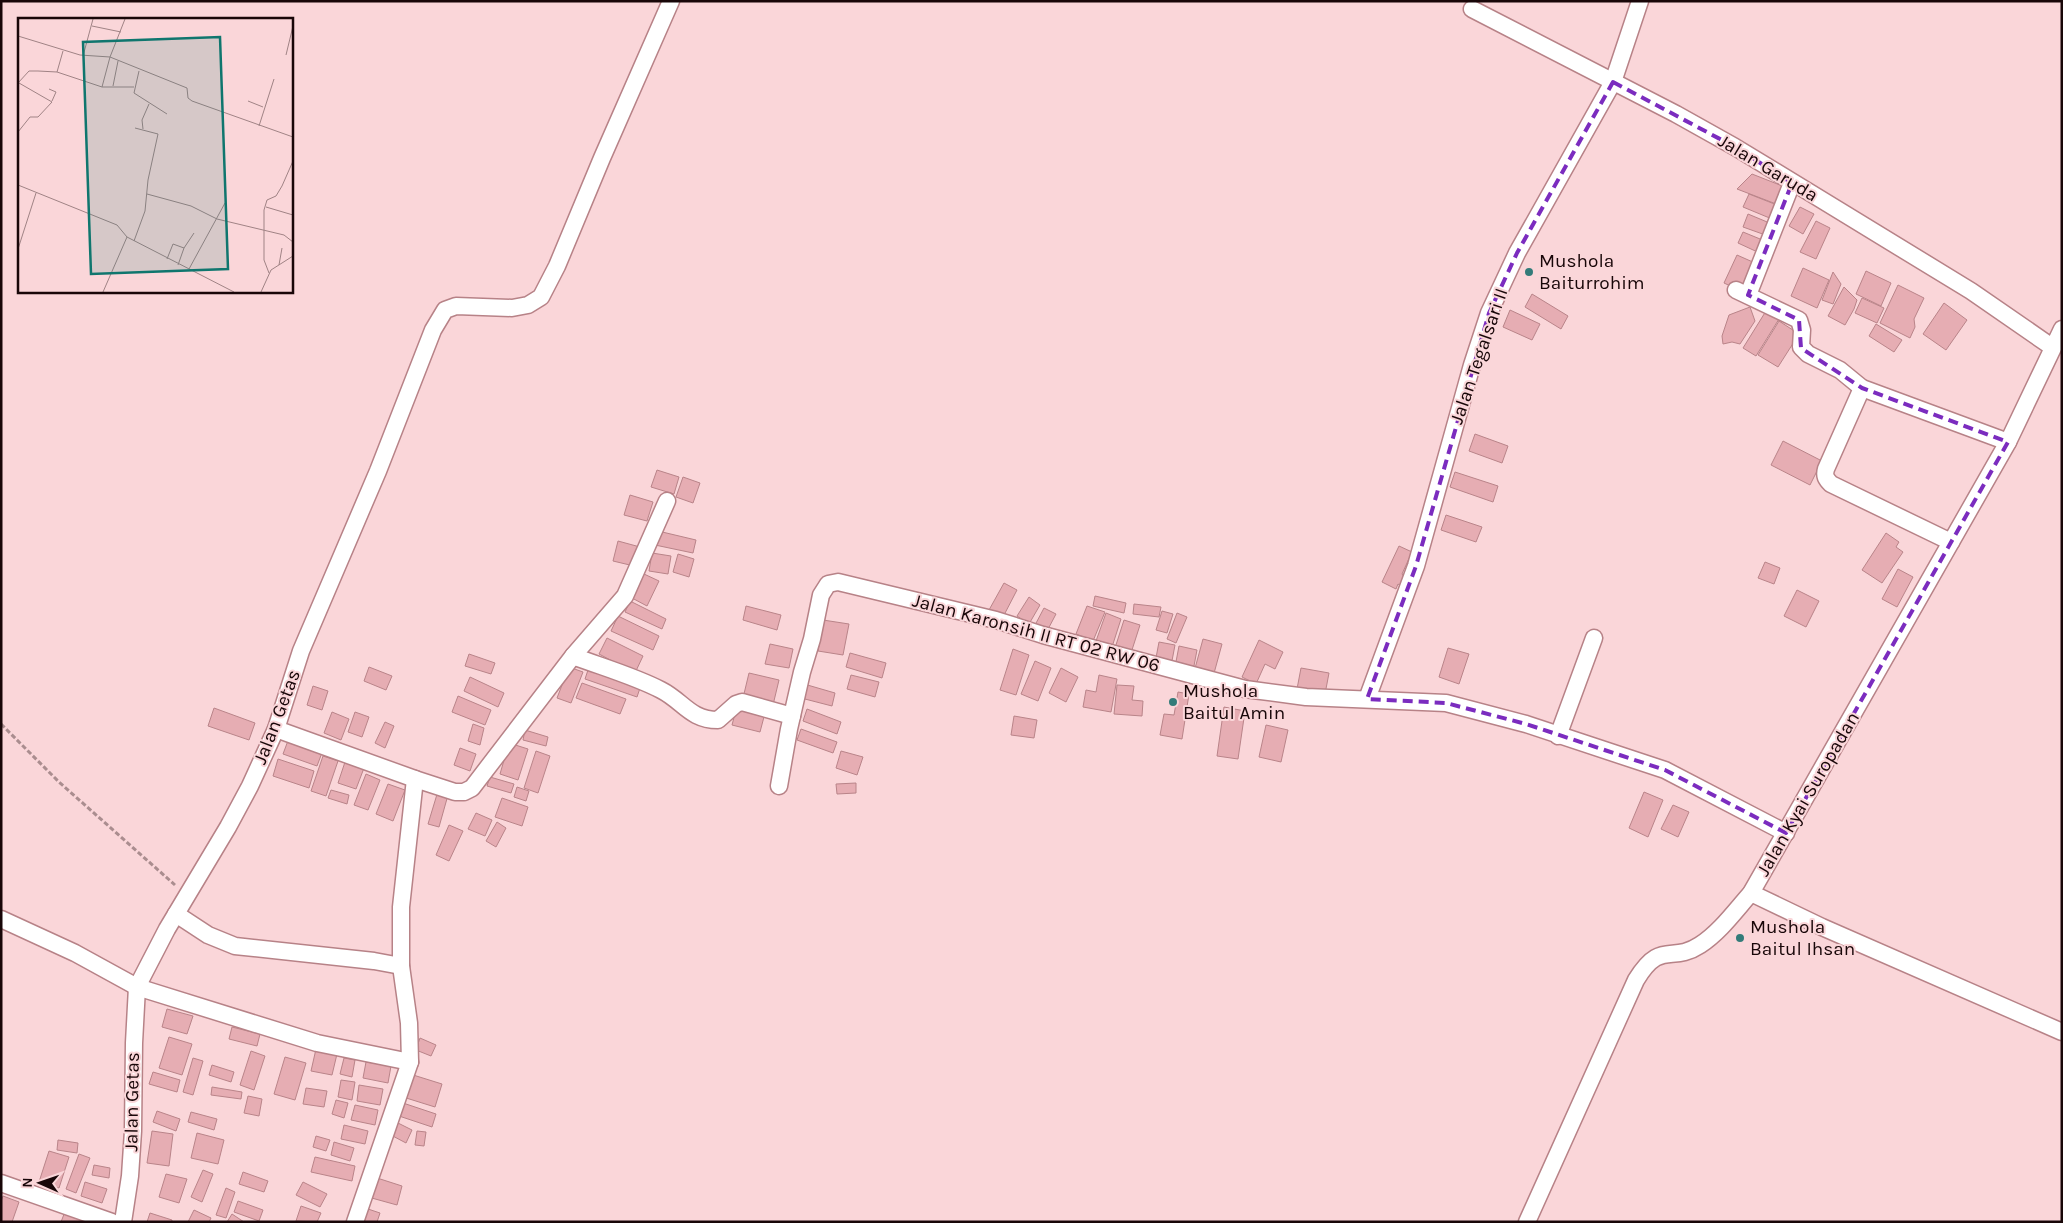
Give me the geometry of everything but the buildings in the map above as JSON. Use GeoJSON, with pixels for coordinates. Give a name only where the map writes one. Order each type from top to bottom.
{"type":"FeatureCollection","features":[{"type":"Feature","properties":{"kind":"street","name":"Jalan Getas"},"geometry":{"type":"LineString","coordinates":[[123,1222],[130,1176],[133,1131],[137,987],[176,914],[250,786],[276,729],[301,651],[378,471],[424,351],[445,310],[456,306],[512,308],[528,305],[541,297],[557,266],[671,1]]}},
{"type":"Feature","properties":{"kind":"street","name":"Jalan Tegalsari II"},"geometry":{"type":"LineString","coordinates":[[1367,699],[1416,566],[1472,365],[1489,313],[1517,253],[1544,209],[1613,82],[1640,1]]}},
{"type":"Feature","properties":{"kind":"street","name":"Jalan Garuda"},"geometry":{"type":"LineString","coordinates":[[1472,9],[1735,147],[1971,291],[2052,347]]}},
{"type":"Feature","properties":{"kind":"street"},"geometry":{"type":"LineString","coordinates":[[1792,183],[1742,293],[1799,320],[1802,330],[1801,347],[1808,354],[1840,370],[1862,388],[2008,442]]}},
{"type":"Feature","properties":{"kind":"street","name":"Jalan Kyai Suropadan"},"geometry":{"type":"LineString","coordinates":[[1527,1222],[1644,966],[1658,955],[1687,951],[1714,935],[1752,893],[2008,442],[2062,329]]}},
{"type":"Feature","properties":{"kind":"street"},"geometry":{"type":"LineString","coordinates":[[1862,388],[1824,474],[1826,480],[1951,542]]}},
{"type":"Feature","properties":{"kind":"street"},"geometry":{"type":"LineString","coordinates":[[276,729],[455,792],[464,792],[472,788],[573,656],[625,596],[666,501]]}},
{"type":"Feature","properties":{"kind":"street","name":"Jalan Karonsih II RT 02 RW 06"},"geometry":{"type":"LineString","coordinates":[[779,786],[792,716],[812,639],[821,595],[828,584],[838,582],[996,620],[1043,635],[1246,689],[1306,697],[1446,703],[1526,724],[1665,770],[1786,833]]}},
{"type":"Feature","properties":{"kind":"street"},"geometry":{"type":"LineString","coordinates":[[1558,736],[1594,638]]}},
{"type":"Feature","properties":{"kind":"street"},"geometry":{"type":"LineString","coordinates":[[573,656],[662,690],[696,716],[709,720],[718,720],[736,704],[742,702],[792,716]]}},
{"type":"Feature","properties":{"kind":"street"},"geometry":{"type":"LineString","coordinates":[[355,1222],[410,1062],[409,1023],[401,966],[401,900],[415,779]]}},
{"type":"Feature","properties":{"kind":"street"},"geometry":{"type":"LineString","coordinates":[[1752,893],[1847,938],[2062,1032]]}},
{"type":"Feature","properties":{"kind":"street"},"geometry":{"type":"LineString","coordinates":[[176,914],[208,935],[235,946],[374,961],[401,966]]}},
{"type":"Feature","properties":{"kind":"street"},"geometry":{"type":"LineString","coordinates":[[1,919],[74,952],[137,987],[317,1043],[410,1062]]}},
{"type":"Feature","properties":{"kind":"street"},"geometry":{"type":"LineString","coordinates":[[1,1183],[112,1222]]}},
{"type":"Feature","properties":{"kind":"path"},"geometry":{"type":"LineString","coordinates":[[1,724],[58,782],[187,896]]}},
{"type":"Feature","properties":{"kind":"highlighted area"},"geometry":{"type":"Polygon","coordinates":[[[1613,82],[1735,147],[1792,183],[1748,295],[1799,320],[1801,348],[1862,388],[2008,442],[1786,833],[1665,770],[1526,724],[1446,703],[1367,699],[1416,566],[1489,313],[1517,253],[1613,82]]]}},
{"type":"Feature","properties":{"kind":"place","name":"Mushola Baiturrohim"},"geometry":{"type":"Point","coordinates":[1529,272]}},
{"type":"Feature","properties":{"kind":"place","name":"Mushola Baitul Amin"},"geometry":{"type":"Point","coordinates":[1173,702]}},
{"type":"Feature","properties":{"kind":"place","name":"Mushola Baitul Ihsan"},"geometry":{"type":"Point","coordinates":[1740,938]}}]}
